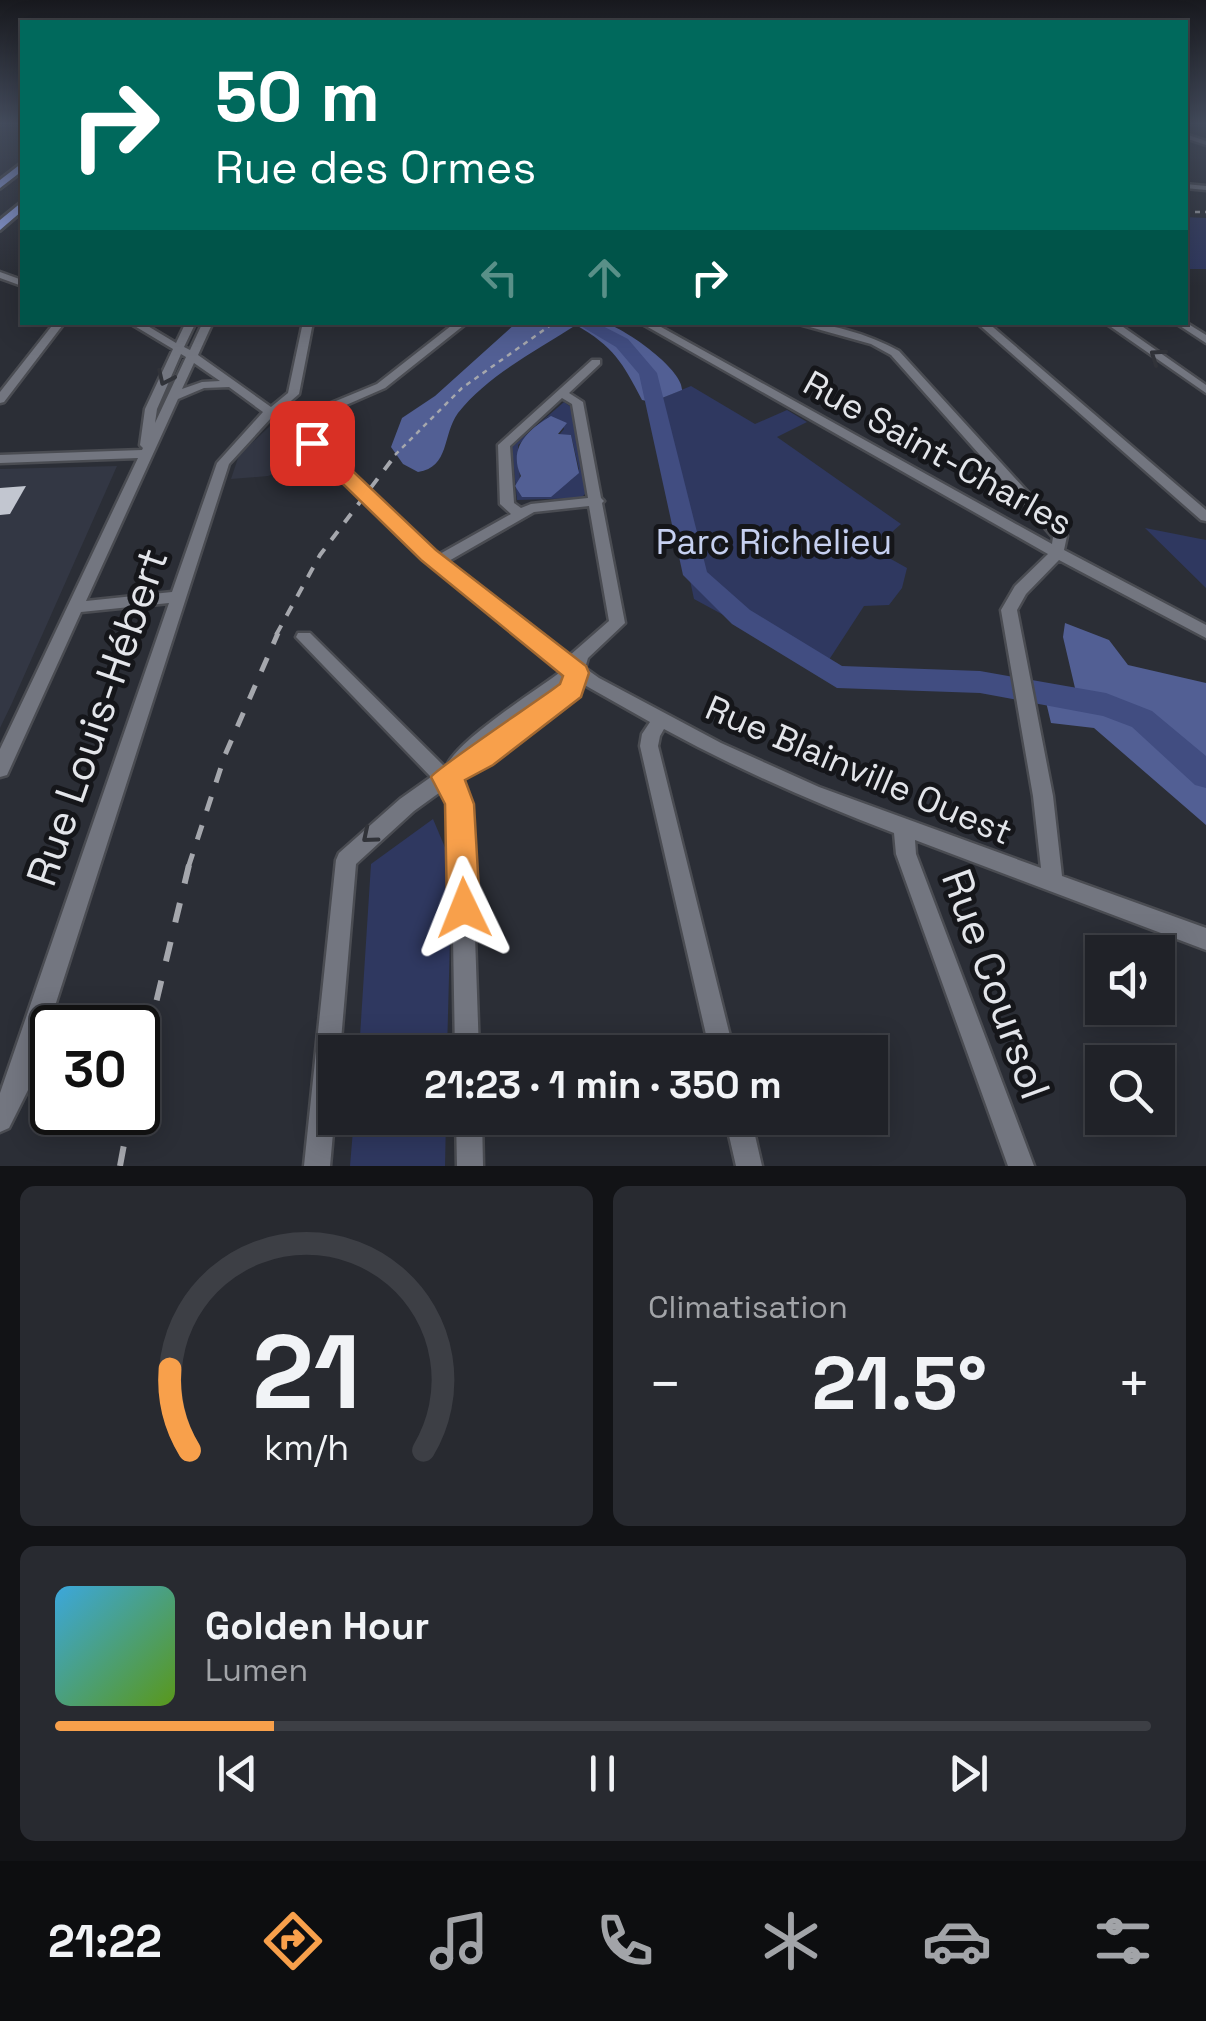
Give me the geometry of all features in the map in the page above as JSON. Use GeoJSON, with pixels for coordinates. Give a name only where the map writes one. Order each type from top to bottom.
{"type":"FeatureCollection","features":[{"type":"Feature","properties":{"kind":"highway"},"geometry":{"type":"LineString","coordinates":[[0,226],[20,207]]}},
{"type":"Feature","properties":{"kind":"street"},"geometry":{"type":"LineString","coordinates":[[0,400],[58,325]]}},
{"type":"Feature","properties":{"kind":"street","name":"Rue Blainville Ouest"},"geometry":{"type":"LineString","coordinates":[[139,325],[192,356],[271,411],[437,562],[576,666],[661,720],[766,773],[904,829],[1206,939]]}},
{"type":"Feature","properties":{"kind":"street"},"geometry":{"type":"LineString","coordinates":[[150,331],[177,325]]}},
{"type":"Feature","properties":{"kind":"street"},"geometry":{"type":"LineString","coordinates":[[145,454],[151,408],[189,325]]}},
{"type":"Feature","properties":{"kind":"street"},"geometry":{"type":"LineString","coordinates":[[0,769],[207,325]]}},
{"type":"Feature","properties":{"kind":"street","name":"Rue Louis-Hébert"},"geometry":{"type":"LineString","coordinates":[[0,1119],[15,1090],[224,460],[295,391],[307,325]]}},
{"type":"Feature","properties":{"kind":"street"},"geometry":{"type":"LineString","coordinates":[[289,425],[381,386],[459,325]]}},
{"type":"Feature","properties":{"kind":"street","name":"Rue Saint-Charles"},"geometry":{"type":"LineString","coordinates":[[649,325],[1206,632]]}},
{"type":"Feature","properties":{"kind":"street"},"geometry":{"type":"LineString","coordinates":[[809,325],[870,340],[895,353],[1052,525],[1061,540],[1056,552],[1020,587],[1012,601],[1011,628],[1048,827],[1052,884]]}},
{"type":"Feature","properties":{"kind":"street"},"geometry":{"type":"LineString","coordinates":[[984,325],[1206,517]]}},
{"type":"Feature","properties":{"kind":"street"},"geometry":{"type":"LineString","coordinates":[[1113,325],[1206,390]]}},
{"type":"Feature","properties":{"kind":"street"},"geometry":{"type":"LineString","coordinates":[[520,514],[507,504],[503,448],[596,362]]}},
{"type":"Feature","properties":{"kind":"street"},"geometry":{"type":"LineString","coordinates":[[174,397],[208,384],[233,384]]}},
{"type":"Feature","properties":{"kind":"street"},"geometry":{"type":"LineString","coordinates":[[317,1166],[346,860],[370,834],[572,690],[576,666],[608,635],[618,618],[577,402],[561,393]]}},
{"type":"Feature","properties":{"kind":"street"},"geometry":{"type":"LineString","coordinates":[[0,459],[145,454]]}},
{"type":"Feature","properties":{"kind":"street"},"geometry":{"type":"LineString","coordinates":[[437,562],[537,506],[597,501]]}},
{"type":"Feature","properties":{"kind":"street"},"geometry":{"type":"LineString","coordinates":[[75,607],[180,597]]}},
{"type":"Feature","properties":{"kind":"street"},"geometry":{"type":"LineString","coordinates":[[304,637],[456,790],[461,820],[467,1035]]}},
{"type":"Feature","properties":{"kind":"street"},"geometry":{"type":"LineString","coordinates":[[661,720],[649,738],[649,746],[718,1035]]}},
{"type":"Feature","properties":{"kind":"street","name":"Rue Coursol"},"geometry":{"type":"LineString","coordinates":[[904,829],[906,854],[1021,1166]]}},
{"type":"Feature","properties":{"kind":"street"},"geometry":{"type":"LineString","coordinates":[[469,1135],[470,1166]]}},
{"type":"Feature","properties":{"kind":"street"},"geometry":{"type":"LineString","coordinates":[[742,1135],[750,1166]]}},
{"type":"Feature","properties":{"kind":"shaded area"},"geometry":{"type":"Polygon","coordinates":[[[514,325],[576,325],[513,364],[470,399],[453,422],[436,464],[418,472],[403,464],[391,447],[402,418],[435,396],[514,325]]]}},
{"type":"Feature","properties":{"kind":"shaded area"},"geometry":{"type":"Polygon","coordinates":[[[576,325],[611,325],[636,340],[673,371],[682,390],[652,402],[642,400],[616,356],[576,325]]]}},
{"type":"Feature","properties":{"kind":"shaded area"},"geometry":{"type":"Polygon","coordinates":[[[551,416],[567,423],[558,434],[571,435],[579,473],[551,497],[522,497],[515,486],[521,476],[518,449],[534,427],[551,416]]]}},
{"type":"Feature","properties":{"kind":"shaded area"},"geometry":{"type":"Polygon","coordinates":[[[270,426],[280,428],[315,458],[268,476],[231,479],[239,455],[270,426]]]}},
{"type":"Feature","properties":{"kind":"shaded area"},"geometry":{"type":"Polygon","coordinates":[[[117,466],[12,703],[0,728],[0,469],[117,466]]]}},
{"type":"Feature","properties":{"kind":"shaded area"},"geometry":{"type":"Polygon","coordinates":[[[1065,623],[1109,640],[1128,665],[1206,683],[1206,825],[1094,728],[1051,723],[1042,685],[1075,688],[1063,637],[1065,623]]]}},
{"type":"Feature","properties":{"kind":"green space"},"geometry":{"type":"Polygon","coordinates":[[[1188,217],[1206,218],[1206,269],[1188,269],[1188,217]]]}},
{"type":"Feature","properties":{"kind":"green space","name":"Parc Richelieu"},"geometry":{"type":"Polygon","coordinates":[[[691,386],[755,424],[787,410],[807,422],[777,437],[901,524],[873,549],[907,568],[902,588],[889,605],[864,606],[823,669],[694,599],[652,402],[691,386]]]}},
{"type":"Feature","properties":{"kind":"green space"},"geometry":{"type":"Polygon","coordinates":[[[564,402],[571,407],[586,493],[581,498],[517,500],[512,447],[564,402]],[[548,417],[518,445],[520,480],[561,485],[574,477],[579,469],[571,435],[559,435],[564,429],[561,421],[548,417]]]}},
{"type":"Feature","properties":{"kind":"green space"},"geometry":{"type":"Polygon","coordinates":[[[1145,528],[1206,540],[1206,588],[1145,528]]]}},
{"type":"Feature","properties":{"kind":"green space"},"geometry":{"type":"Polygon","coordinates":[[[433,819],[452,864],[447,1035],[360,1035],[371,864],[433,819]]]}},
{"type":"Feature","properties":{"kind":"green space"},"geometry":{"type":"Polygon","coordinates":[[[353,1135],[446,1135],[445,1166],[350,1166],[353,1135]]]}},
{"type":"Feature","properties":{"kind":"building"},"geometry":{"type":"Polygon","coordinates":[[[26,486],[10,514],[0,515],[0,488],[26,486]]]}},
{"type":"Feature","properties":{"kind":"waterway"},"geometry":{"type":"LineString","coordinates":[[588,325],[622,343],[648,373],[695,575],[741,617],[837,677],[980,682],[1106,705],[1142,719],[1206,775]]}},
{"type":"Feature","properties":{"kind":"railway"},"geometry":{"type":"LineString","coordinates":[[1188,212],[1206,212]]}},
{"type":"Feature","properties":{"kind":"railway"},"geometry":{"type":"LineString","coordinates":[[397,453],[462,388],[551,325]]}},
{"type":"Feature","properties":{"kind":"railway"},"geometry":{"type":"LineString","coordinates":[[276,635],[320,555],[397,453]]}},
{"type":"Feature","properties":{"kind":"railway"},"geometry":{"type":"LineString","coordinates":[[188,868],[225,755],[278,633]]}},
{"type":"Feature","properties":{"kind":"railway"},"geometry":{"type":"LineString","coordinates":[[155,1005],[189,865]]}},
{"type":"Feature","properties":{"kind":"railway"},"geometry":{"type":"LineString","coordinates":[[120,1166],[126,1135]]}},
{"type":"Feature","properties":{"kind":"route"},"geometry":{"type":"LineString","coordinates":[[312,443],[428,555],[576,673],[572,690],[483,756],[446,777],[454,785],[459,804],[464,908]]}}]}
